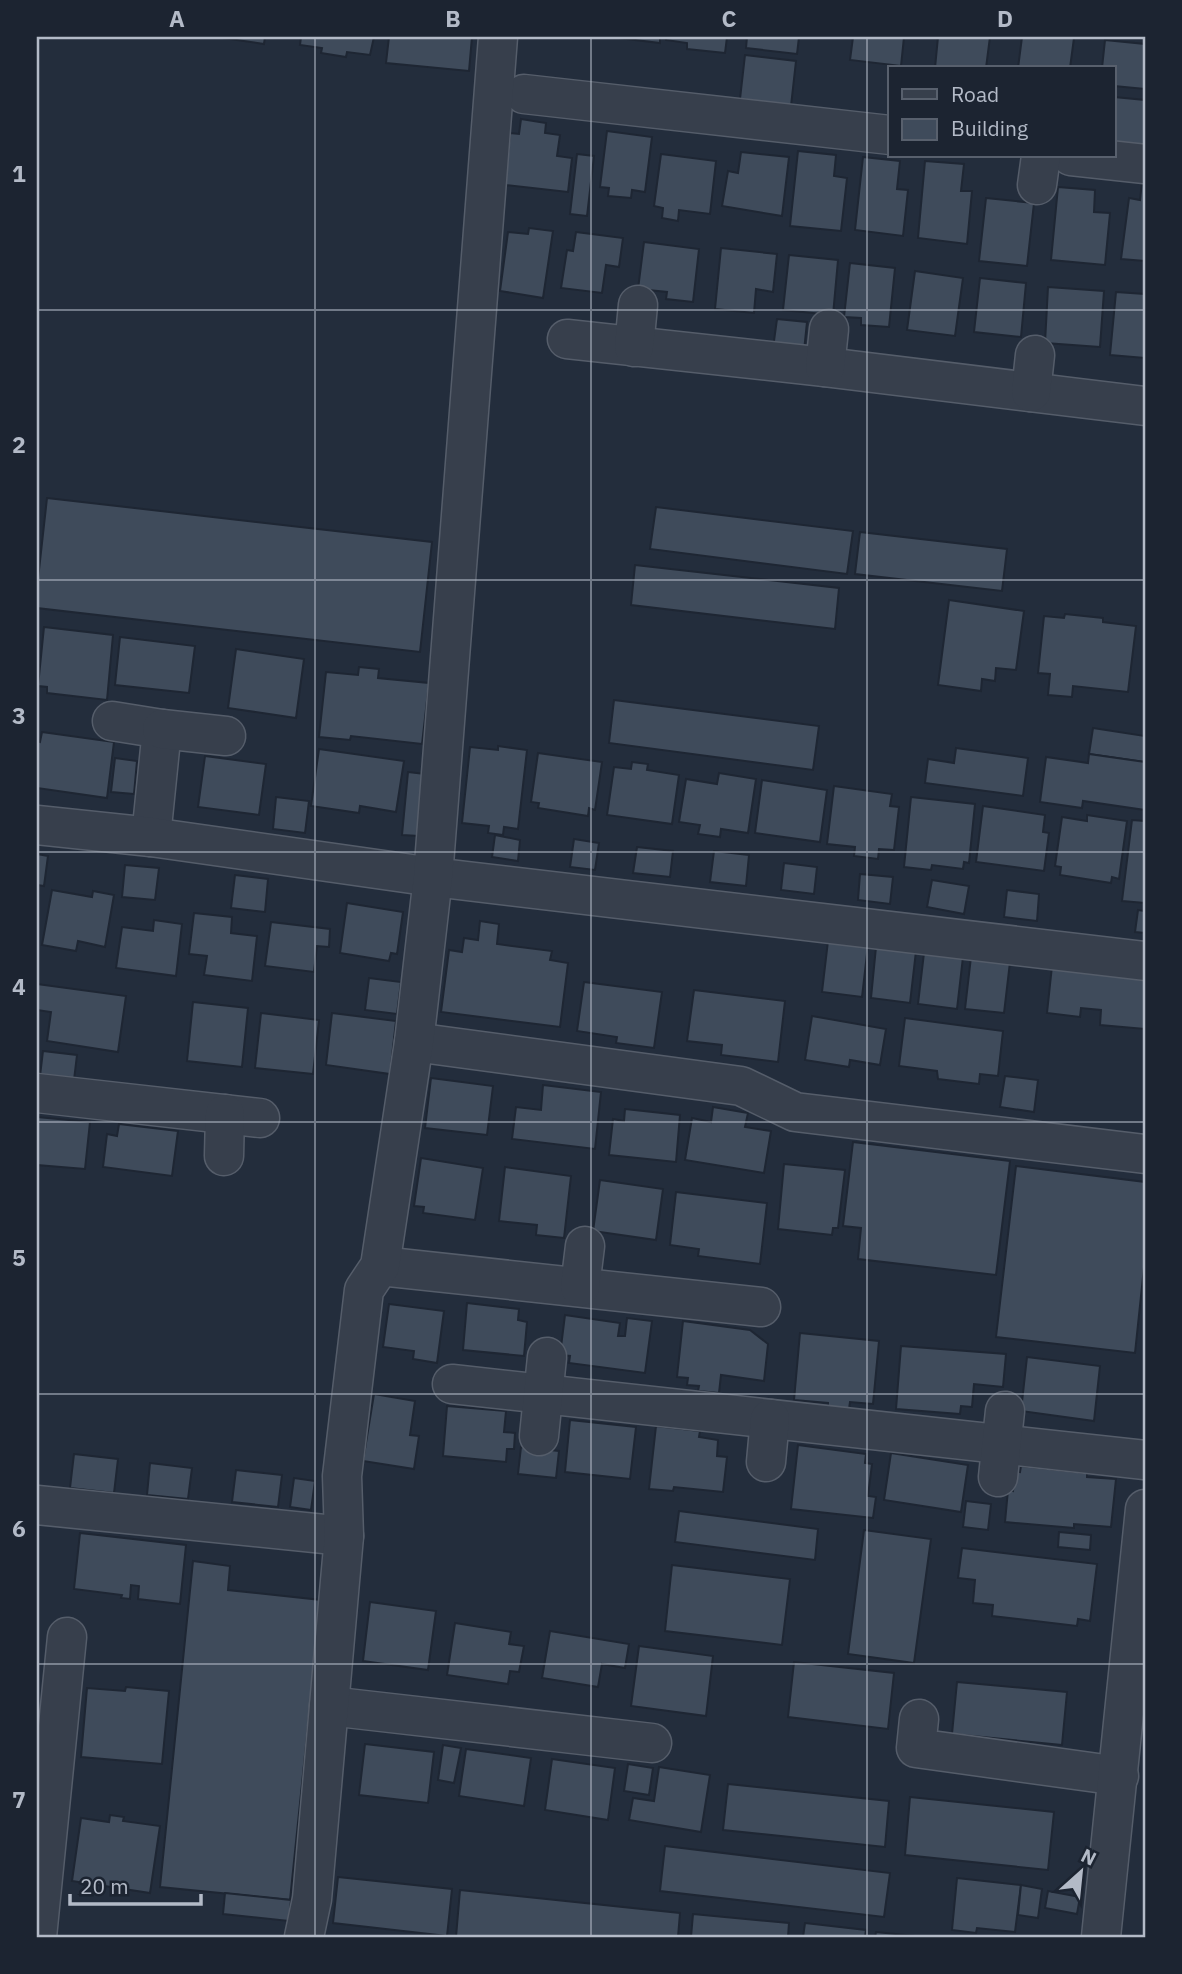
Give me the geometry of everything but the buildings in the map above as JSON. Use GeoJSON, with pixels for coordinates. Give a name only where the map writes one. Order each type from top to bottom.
{"type":"FeatureCollection","features":[{"type":"Feature","properties":{"kind":"street"},"geometry":{"type":"LineString","coordinates":[[304,1937],[312,1899],[344,1536],[342,1476],[364,1290],[380,1266],[414,1042],[433,877],[498,37]]}},
{"type":"Feature","properties":{"kind":"street"},"geometry":{"type":"LineString","coordinates":[[524,94],[888,135]]}},
{"type":"Feature","properties":{"kind":"street"},"geometry":{"type":"LineString","coordinates":[[1090,158],[1145,164]]}},
{"type":"Feature","properties":{"kind":"street"},"geometry":{"type":"LineString","coordinates":[[634,347],[638,304]]}},
{"type":"Feature","properties":{"kind":"street"},"geometry":{"type":"LineString","coordinates":[[825,367],[829,329]]}},
{"type":"Feature","properties":{"kind":"street"},"geometry":{"type":"LineString","coordinates":[[567,339],[825,367],[1033,374],[1145,406]]}},
{"type":"Feature","properties":{"kind":"street"},"geometry":{"type":"LineString","coordinates":[[112,721],[226,736]]}},
{"type":"Feature","properties":{"kind":"street"},"geometry":{"type":"LineString","coordinates":[[151,837],[162,729]]}},
{"type":"Feature","properties":{"kind":"street"},"geometry":{"type":"LineString","coordinates":[[37,825],[151,837],[433,877],[1145,961]]}},
{"type":"Feature","properties":{"kind":"street"},"geometry":{"type":"LineString","coordinates":[[414,1042],[741,1086],[795,1112],[1145,1154]]}},
{"type":"Feature","properties":{"kind":"street"},"geometry":{"type":"LineString","coordinates":[[37,1093],[243,1116],[224,1156]]}},
{"type":"Feature","properties":{"kind":"street"},"geometry":{"type":"LineString","coordinates":[[580,1287],[585,1246]]}},
{"type":"Feature","properties":{"kind":"street"},"geometry":{"type":"LineString","coordinates":[[380,1266],[761,1307]]}},
{"type":"Feature","properties":{"kind":"street"},"geometry":{"type":"LineString","coordinates":[[539,1436],[547,1357]]}},
{"type":"Feature","properties":{"kind":"street"},"geometry":{"type":"LineString","coordinates":[[453,1384],[1145,1460]]}},
{"type":"Feature","properties":{"kind":"street"},"geometry":{"type":"LineString","coordinates":[[766,1462],[770,1419]]}},
{"type":"Feature","properties":{"kind":"street"},"geometry":{"type":"LineString","coordinates":[[37,1505],[344,1536]]}},
{"type":"Feature","properties":{"kind":"street"},"geometry":{"type":"LineString","coordinates":[[1101,1937],[1126,1800],[1145,1510]]}},
{"type":"Feature","properties":{"kind":"street"},"geometry":{"type":"LineString","coordinates":[[37,1937],[67,1637]]}},
{"type":"Feature","properties":{"kind":"street"},"geometry":{"type":"LineString","coordinates":[[329,1706],[652,1743]]}},
{"type":"Feature","properties":{"kind":"street"},"geometry":{"type":"LineString","coordinates":[[919,1718],[916,1748],[1126,1800]]}}]}
